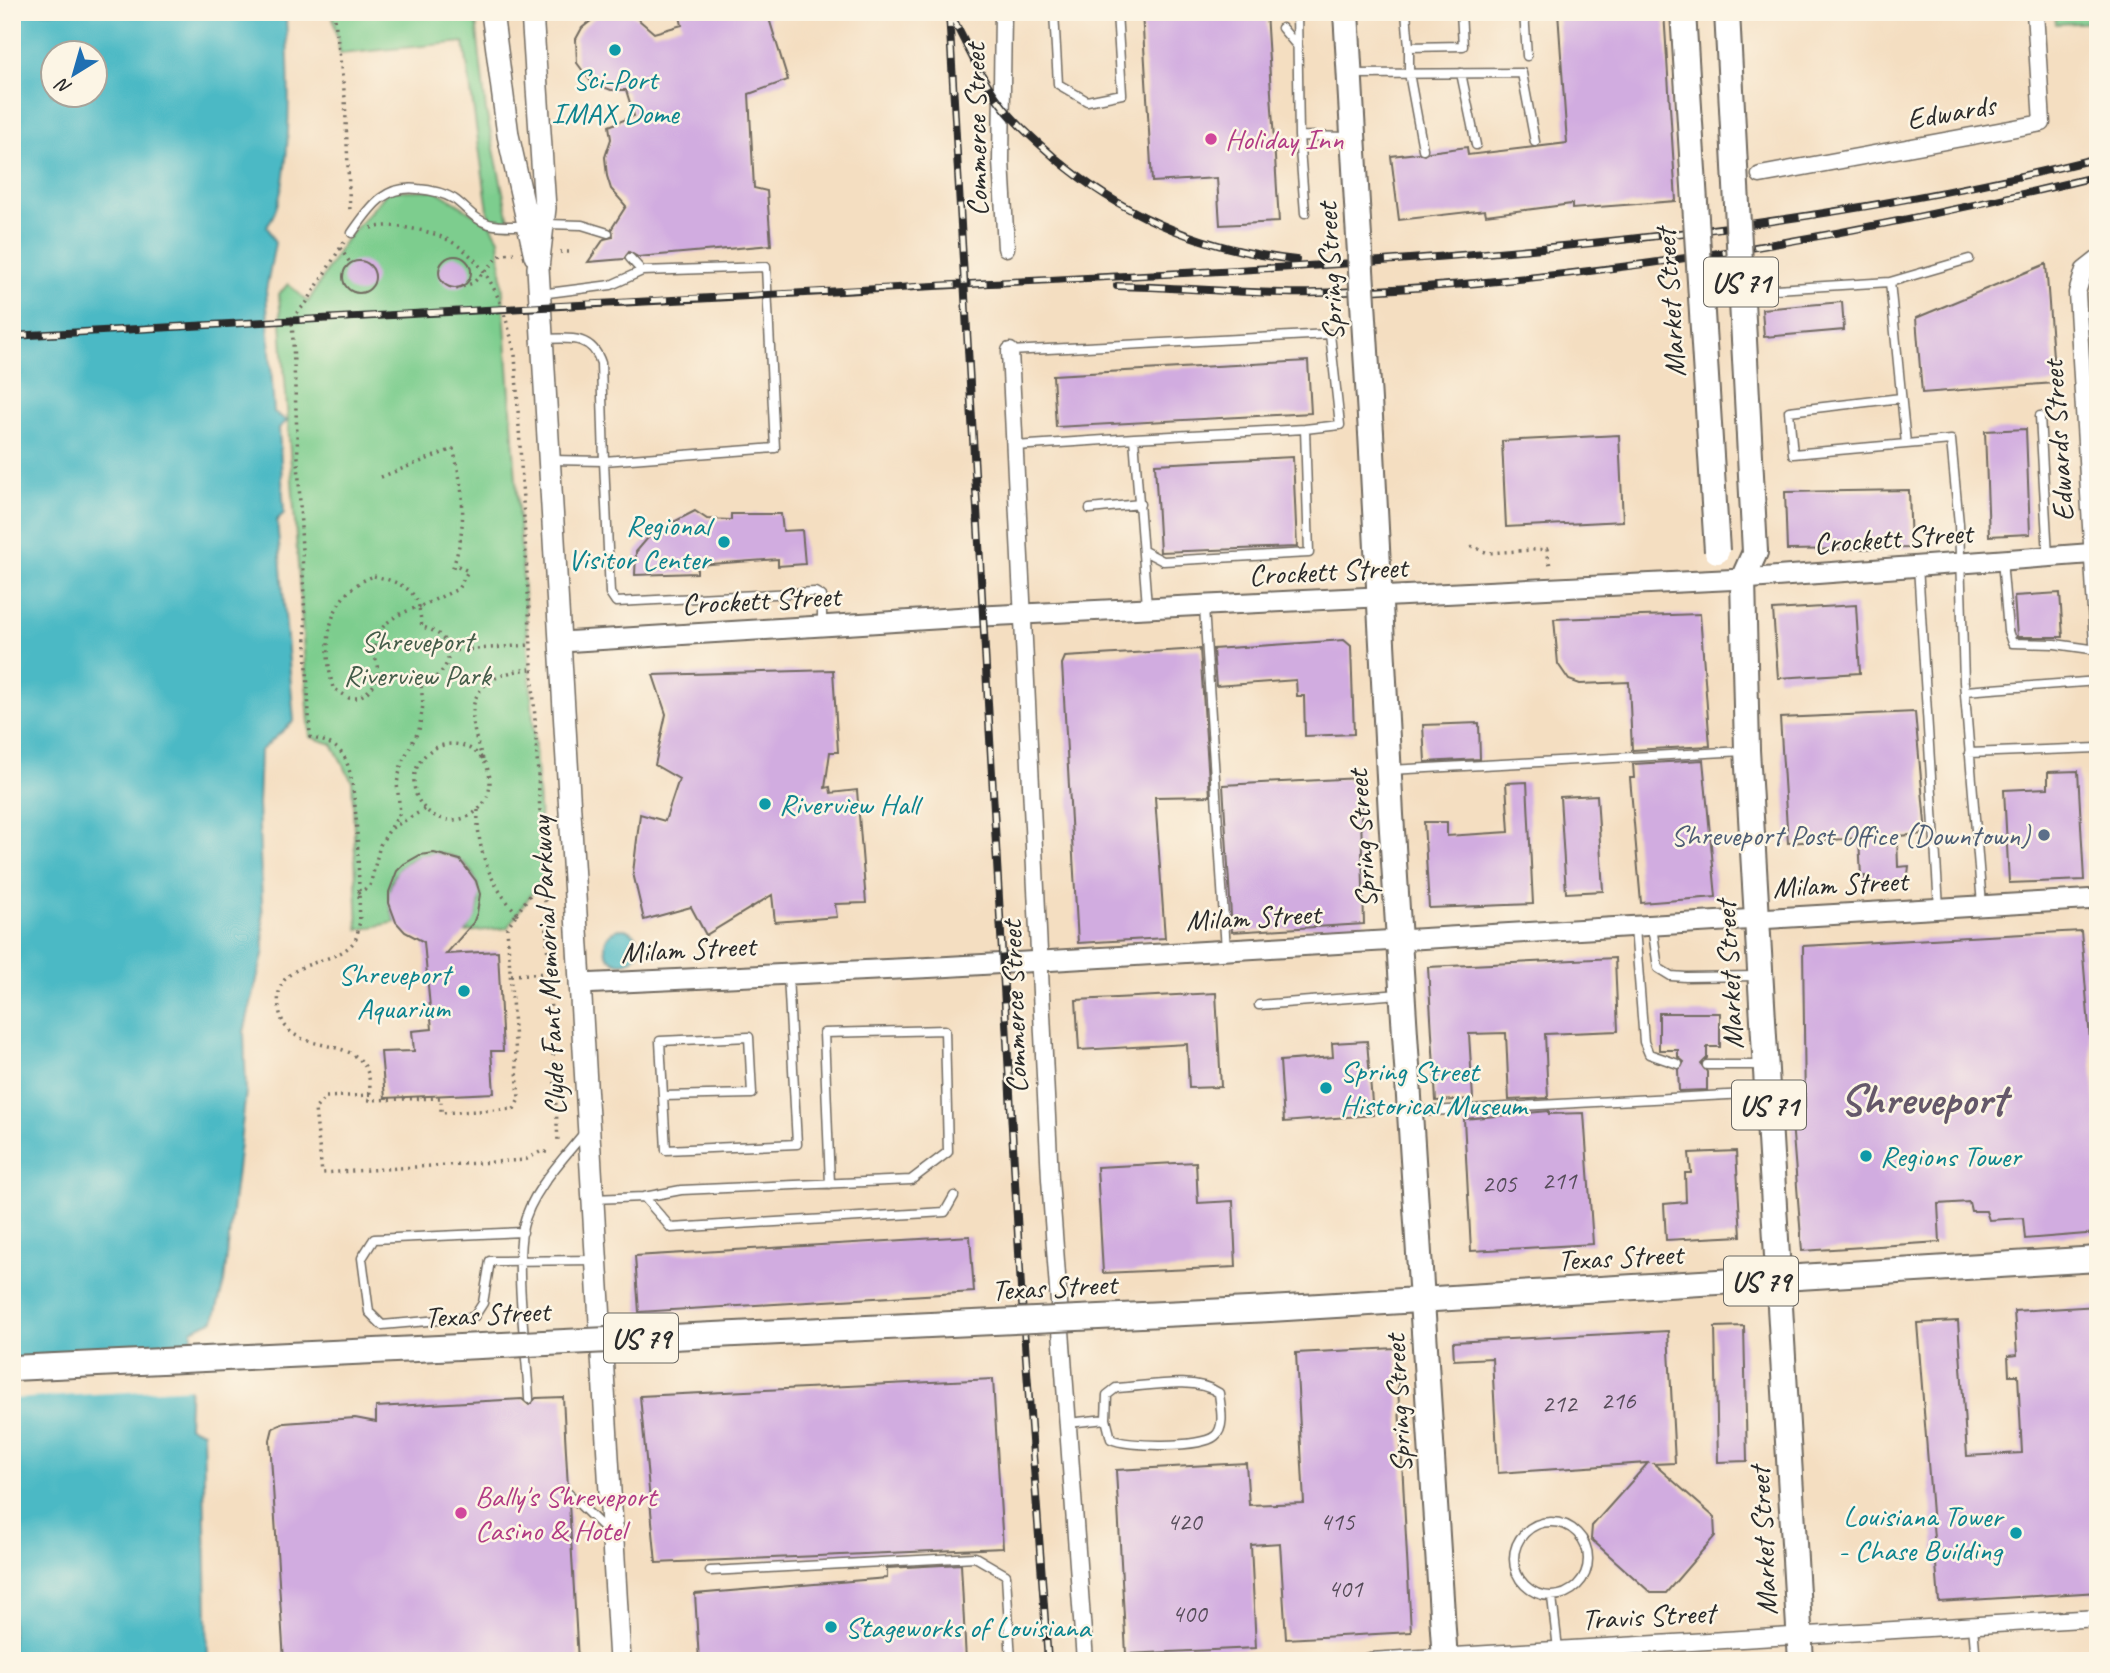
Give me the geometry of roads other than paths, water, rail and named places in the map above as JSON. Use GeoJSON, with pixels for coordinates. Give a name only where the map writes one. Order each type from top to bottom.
{"type":"FeatureCollection","features":[{"type":"Feature","properties":{"kind":"main road","name":"Clyde Fant Memorial Parkway"},"geometry":{"type":"LineString","coordinates":[[492,12],[508,135],[535,225],[561,642],[586,1131],[620,1661]]}},
{"type":"Feature","properties":{"kind":"main road","name":"Clyde Fant Memorial Parkway"},"geometry":{"type":"LineString","coordinates":[[532,12],[545,208],[535,225]]}},
{"type":"Feature","properties":{"kind":"main road","name":"Spring Street"},"geometry":{"type":"LineString","coordinates":[[1346,12],[1352,74],[1389,770],[1445,1658]]}},
{"type":"Feature","properties":{"kind":"main road","name":"Market Street"},"geometry":{"type":"LineString","coordinates":[[1683,12],[1717,551],[1743,579]]}},
{"type":"Feature","properties":{"kind":"main road","name":"Market Street"},"geometry":{"type":"LineString","coordinates":[[1727,12],[1755,552],[1743,579],[1747,750],[1801,1661]]}},
{"type":"Feature","properties":{"kind":"main road","name":"Texas Street"},"geometry":{"type":"LineString","coordinates":[[12,1368],[1270,1309],[2098,1259]]}},
{"type":"Feature","properties":{"kind":"street","name":"Commerce Street"},"geometry":{"type":"LineString","coordinates":[[1003,12],[1001,161],[1006,248]]}},
{"type":"Feature","properties":{"kind":"street","name":"Edwards"},"geometry":{"type":"LineString","coordinates":[[1760,175],[2042,123],[2035,12]]}},
{"type":"Feature","properties":{"kind":"street","name":"Edwards Street"},"geometry":{"type":"LineString","coordinates":[[2098,259],[2090,263],[2080,277],[2077,293],[2096,553],[2098,643]]}},
{"type":"Feature","properties":{"kind":"street","name":"Commerce Street"},"geometry":{"type":"LineString","coordinates":[[1010,351],[1050,1179],[1084,1661]]}},
{"type":"Feature","properties":{"kind":"street","name":"Crockett Street"},"geometry":{"type":"LineString","coordinates":[[561,642],[1023,614],[1380,599],[1743,579],[2096,553]]}},
{"type":"Feature","properties":{"kind":"street","name":"Milam Street"},"geometry":{"type":"LineString","coordinates":[[580,984],[1226,950],[2098,899]]}},
{"type":"Feature","properties":{"kind":"street","name":"Travis Street"},"geometry":{"type":"LineString","coordinates":[[1370,1661],[2098,1618]]}},
{"type":"Feature","properties":{"kind":"lane"},"geometry":{"type":"LineString","coordinates":[[1054,12],[1058,84],[1087,101],[1122,94],[1117,12]]}},
{"type":"Feature","properties":{"kind":"lane"},"geometry":{"type":"LineString","coordinates":[[1297,12],[1299,136],[1305,213]]}},
{"type":"Feature","properties":{"kind":"lane"},"geometry":{"type":"LineString","coordinates":[[1406,12],[1409,73],[1423,149]]}},
{"type":"Feature","properties":{"kind":"lane"},"geometry":{"type":"LineString","coordinates":[[1409,47],[1463,46],[1461,12]]}},
{"type":"Feature","properties":{"kind":"lane"},"geometry":{"type":"LineString","coordinates":[[1524,12],[1527,56]]}},
{"type":"Feature","properties":{"kind":"lane"},"geometry":{"type":"LineString","coordinates":[[1282,27],[1298,47]]}},
{"type":"Feature","properties":{"kind":"lane"},"geometry":{"type":"LineString","coordinates":[[1461,73],[1476,145]]}},
{"type":"Feature","properties":{"kind":"lane"},"geometry":{"type":"LineString","coordinates":[[1352,74],[1522,73],[1535,142]]}},
{"type":"Feature","properties":{"kind":"lane"},"geometry":{"type":"LineString","coordinates":[[1299,136],[1355,137]]}},
{"type":"Feature","properties":{"kind":"lane"},"geometry":{"type":"LineString","coordinates":[[352,233],[373,203],[388,191],[406,187],[435,190],[455,200],[476,218],[490,225],[582,225],[608,233]]}},
{"type":"Feature","properties":{"kind":"lane"},"geometry":{"type":"LineString","coordinates":[[630,258],[642,271]]}},
{"type":"Feature","properties":{"kind":"lane"},"geometry":{"type":"LineString","coordinates":[[1776,289],[1890,282],[1969,259]]}},
{"type":"Feature","properties":{"kind":"lane"},"geometry":{"type":"LineString","coordinates":[[540,294],[611,285],[642,271],[766,267],[775,448],[604,461],[549,460]]}},
{"type":"Feature","properties":{"kind":"lane"},"geometry":{"type":"LineString","coordinates":[[1890,282],[1906,444]]}},
{"type":"Feature","properties":{"kind":"lane"},"geometry":{"type":"LineString","coordinates":[[1010,351],[1331,334],[1340,425],[1015,446]]}},
{"type":"Feature","properties":{"kind":"lane"},"geometry":{"type":"LineString","coordinates":[[542,339],[576,338],[591,345],[598,352],[601,363],[610,593],[616,602],[815,592],[822,596],[822,626]]}},
{"type":"Feature","properties":{"kind":"lane"},"geometry":{"type":"LineString","coordinates":[[1901,398],[1789,411],[1793,454],[1951,440],[1969,753],[1982,905]]}},
{"type":"Feature","properties":{"kind":"lane"},"geometry":{"type":"LineString","coordinates":[[2040,416],[2048,556]]}},
{"type":"Feature","properties":{"kind":"lane"},"geometry":{"type":"LineString","coordinates":[[1143,551],[1163,561],[1308,553],[1305,429]]}},
{"type":"Feature","properties":{"kind":"lane"},"geometry":{"type":"LineString","coordinates":[[1134,438],[1147,609]]}},
{"type":"Feature","properties":{"kind":"lane"},"geometry":{"type":"LineString","coordinates":[[1090,509],[1140,504]]}},
{"type":"Feature","properties":{"kind":"lane"},"geometry":{"type":"LineString","coordinates":[[2002,560],[2008,631],[2012,643],[2054,643],[2098,650]]}},
{"type":"Feature","properties":{"kind":"lane"},"geometry":{"type":"LineString","coordinates":[[1918,566],[1939,908]]}},
{"type":"Feature","properties":{"kind":"lane"},"geometry":{"type":"LineString","coordinates":[[1204,607],[1226,950]]}},
{"type":"Feature","properties":{"kind":"lane"},"geometry":{"type":"LineString","coordinates":[[1965,691],[2098,681]]}},
{"type":"Feature","properties":{"kind":"lane"},"geometry":{"type":"LineString","coordinates":[[1969,753],[2098,748]]}},
{"type":"Feature","properties":{"kind":"lane"},"geometry":{"type":"LineString","coordinates":[[1389,770],[1747,750]]}},
{"type":"Feature","properties":{"kind":"lane"},"geometry":{"type":"LineString","coordinates":[[1643,924],[1658,968],[1671,976],[1761,976]]}},
{"type":"Feature","properties":{"kind":"lane"},"geometry":{"type":"LineString","coordinates":[[1643,924],[1644,1042],[1649,1054],[1678,1064]]}},
{"type":"Feature","properties":{"kind":"lane"},"geometry":{"type":"LineString","coordinates":[[663,1097],[752,1094],[749,1037],[660,1041],[663,1097],[666,1150],[797,1144],[788,974]]}},
{"type":"Feature","properties":{"kind":"lane"},"geometry":{"type":"LineString","coordinates":[[1259,1005],[1403,993]]}},
{"type":"Feature","properties":{"kind":"lane"},"geometry":{"type":"LineString","coordinates":[[591,1199],[644,1197],[681,1190],[830,1184],[911,1180],[948,1153],[945,1030],[824,1033],[830,1184]]}},
{"type":"Feature","properties":{"kind":"lane"},"geometry":{"type":"LineString","coordinates":[[1707,1065],[1766,1065]]}},
{"type":"Feature","properties":{"kind":"lane"},"geometry":{"type":"LineString","coordinates":[[1411,1112],[1768,1093]]}},
{"type":"Feature","properties":{"kind":"lane"},"geometry":{"type":"LineString","coordinates":[[529,1399],[521,1261],[523,1232],[536,1199],[586,1131]]}},
{"type":"Feature","properties":{"kind":"lane"},"geometry":{"type":"LineString","coordinates":[[644,1197],[671,1228],[945,1212],[954,1196]]}},
{"type":"Feature","properties":{"kind":"lane"},"geometry":{"type":"LineString","coordinates":[[523,1232],[374,1239],[362,1258],[369,1312],[382,1325],[474,1317],[483,1303],[490,1261],[596,1260]]}},
{"type":"Feature","properties":{"kind":"lane"},"geometry":{"type":"LineString","coordinates":[[1192,1384],[1209,1385],[1219,1393],[1221,1425],[1215,1436],[1200,1442],[1123,1445],[1111,1439],[1106,1419],[1107,1395],[1116,1388],[1192,1384]]}},
{"type":"Feature","properties":{"kind":"lane"},"geometry":{"type":"LineString","coordinates":[[1068,1423],[1106,1419]]}},
{"type":"Feature","properties":{"kind":"lane"},"geometry":{"type":"LineString","coordinates":[[569,1494],[612,1536]]}},
{"type":"Feature","properties":{"kind":"lane"},"geometry":{"type":"LineString","coordinates":[[1546,1522],[1570,1527],[1585,1545],[1588,1556],[1583,1579],[1564,1594],[1552,1597],[1541,1595],[1521,1581],[1514,1557],[1524,1534],[1546,1522]]}},
{"type":"Feature","properties":{"kind":"lane"},"geometry":{"type":"LineString","coordinates":[[710,1571],[975,1557],[1006,1575],[1012,1661]]}},
{"type":"Feature","properties":{"kind":"lane"},"geometry":{"type":"LineString","coordinates":[[1552,1597],[1558,1649]]}},
{"type":"Feature","properties":{"kind":"lane"},"geometry":{"type":"LineString","coordinates":[[1973,1626],[1976,1661]]}},
{"type":"Feature","properties":{"kind":"water"},"geometry":{"type":"Polygon","coordinates":[[[12,12],[278,12],[286,18],[286,157],[276,208],[267,226],[275,243],[266,290],[274,412],[287,421],[279,428],[284,513],[277,520],[294,721],[260,751],[258,804],[264,951],[244,1032],[246,1091],[224,1282],[214,1320],[192,1330],[188,1426],[203,1432],[208,1661],[12,1661],[12,12]]]}},
{"type":"Feature","properties":{"kind":"water"},"geometry":{"type":"Polygon","coordinates":[[[622,929],[634,934],[639,946],[634,958],[622,963],[610,958],[605,946],[610,934],[622,929]]]}},
{"type":"Feature","properties":{"kind":"railway"},"geometry":{"type":"LineString","coordinates":[[949,12],[1021,1288],[1048,1661]]}},
{"type":"Feature","properties":{"kind":"railway"},"geometry":{"type":"LineString","coordinates":[[951,15],[993,94],[1019,125],[1081,178],[1137,213],[1197,239],[1229,248],[1296,260]]}},
{"type":"Feature","properties":{"kind":"railway"},"geometry":{"type":"LineString","coordinates":[[12,336],[1408,259],[1686,233],[1824,213],[1961,189],[2098,158]]}},
{"type":"Feature","properties":{"kind":"railway"},"geometry":{"type":"LineString","coordinates":[[1117,286],[1318,293],[1515,279],[1613,268],[1808,238],[2002,199],[2098,176]]}},
{"type":"Feature","properties":{"kind":"place","name":"Sci-Port IMAX Dome"},"geometry":{"type":"Point","coordinates":[615,50]}},
{"type":"Feature","properties":{"kind":"place","name":"Holiday Inn"},"geometry":{"type":"Point","coordinates":[1211,139]}},
{"type":"Feature","properties":{"kind":"place","name":"Regional Visitor Center"},"geometry":{"type":"Point","coordinates":[724,542]}},
{"type":"Feature","properties":{"kind":"place","name":"Riverview Hall"},"geometry":{"type":"Point","coordinates":[765,804]}},
{"type":"Feature","properties":{"kind":"place","name":"Shreveport Post Office (Downtown)"},"geometry":{"type":"Point","coordinates":[2044,835]}},
{"type":"Feature","properties":{"kind":"place","name":"Shreveport Aquarium"},"geometry":{"type":"Point","coordinates":[464,991]}},
{"type":"Feature","properties":{"kind":"place","name":"Spring Street Historical Museum"},"geometry":{"type":"Point","coordinates":[1326,1088]}},
{"type":"Feature","properties":{"kind":"place","name":"Regions Tower"},"geometry":{"type":"Point","coordinates":[1866,1156]}},
{"type":"Feature","properties":{"kind":"place","name":"Bally's Shreveport Casino & Hotel"},"geometry":{"type":"Point","coordinates":[461,1513]}},
{"type":"Feature","properties":{"kind":"place","name":"Louisiana Tower - Chase Building"},"geometry":{"type":"Point","coordinates":[2016,1533]}},
{"type":"Feature","properties":{"kind":"place","name":"Stageworks of Louisiana"},"geometry":{"type":"Point","coordinates":[831,1627]}},
{"type":"Feature","properties":{"kind":"district","name":"Shreveport"},"geometry":{"type":"Point","coordinates":[1923,1099]}},
{"type":"Feature","properties":{"kind":"park label","name":"Shreveport Riverview Park"},"geometry":{"type":"Point","coordinates":[417,658]}}]}
